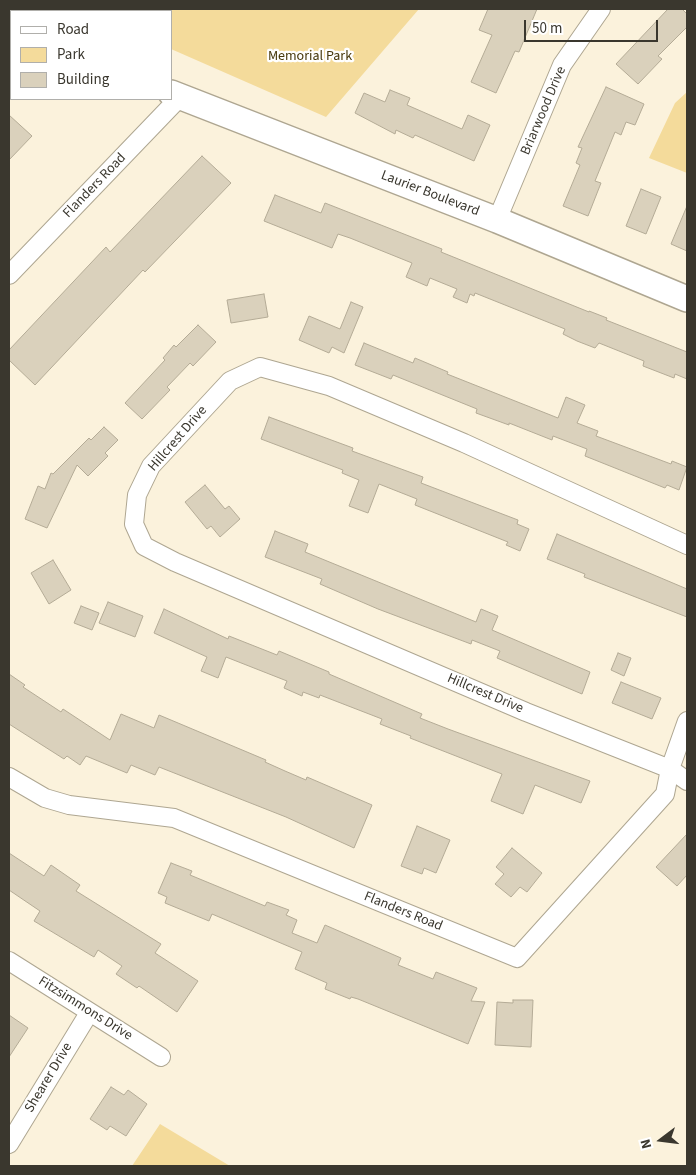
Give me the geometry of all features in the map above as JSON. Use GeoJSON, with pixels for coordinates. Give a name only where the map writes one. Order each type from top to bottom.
{"type":"FeatureCollection","features":[{"type":"Feature","properties":{"kind":"street","name":"Briarwood Drive"},"geometry":{"type":"LineString","coordinates":[[498,220],[562,65],[601,9]]}},
{"type":"Feature","properties":{"kind":"street","name":"Laurier Boulevard"},"geometry":{"type":"LineString","coordinates":[[176,95],[498,220],[687,298]]}},
{"type":"Feature","properties":{"kind":"street","name":"Flanders Road"},"geometry":{"type":"LineString","coordinates":[[9,275],[171,100]]}},
{"type":"Feature","properties":{"kind":"street","name":"Hillcrest Drive"},"geometry":{"type":"LineString","coordinates":[[687,545],[464,443],[329,386],[260,367],[230,381],[151,466],[137,495],[134,524],[144,546],[176,562],[518,708],[670,769],[687,781]]}},
{"type":"Feature","properties":{"kind":"street","name":"Flanders Road"},"geometry":{"type":"LineString","coordinates":[[9,777],[44,798],[69,805],[174,818],[517,958],[665,794],[670,769],[687,721]]}},
{"type":"Feature","properties":{"kind":"street","name":"Fitzsimmons Drive"},"geometry":{"type":"LineString","coordinates":[[9,961],[89,1013],[162,1057]]}},
{"type":"Feature","properties":{"kind":"street","name":"Shearer Drive"},"geometry":{"type":"LineString","coordinates":[[9,1144],[89,1013]]}},
{"type":"Feature","properties":{"kind":"green space","name":"Memorial Park"},"geometry":{"type":"Polygon","coordinates":[[[81,9],[419,9],[326,117],[172,49],[172,10],[81,9]]]}},
{"type":"Feature","properties":{"kind":"green space"},"geometry":{"type":"Polygon","coordinates":[[[687,92],[687,173],[649,158],[675,103],[687,92]]]}},
{"type":"Feature","properties":{"kind":"green space"},"geometry":{"type":"Polygon","coordinates":[[[160,1124],[230,1166],[132,1166],[160,1124]]]}},
{"type":"Feature","properties":{"kind":"building"},"geometry":{"type":"Polygon","coordinates":[[[488,9],[537,9],[519,52],[515,51],[496,93],[471,82],[492,35],[479,30],[488,9]]]}},
{"type":"Feature","properties":{"kind":"building"},"geometry":{"type":"Polygon","coordinates":[[[668,9],[682,9],[687,14],[687,27],[658,56],[662,59],[638,84],[616,64],[668,9]]]}},
{"type":"Feature","properties":{"kind":"building"},"geometry":{"type":"Polygon","coordinates":[[[606,87],[644,104],[635,125],[626,122],[621,135],[615,132],[595,181],[601,183],[588,216],[563,206],[580,165],[576,163],[582,148],[578,147],[606,87]]]}},
{"type":"Feature","properties":{"kind":"building"},"geometry":{"type":"Polygon","coordinates":[[[390,90],[410,98],[407,105],[462,129],[468,115],[490,125],[474,161],[415,135],[413,138],[396,130],[395,134],[355,113],[364,93],[385,102],[390,90]]]}},
{"type":"Feature","properties":{"kind":"building"},"geometry":{"type":"Polygon","coordinates":[[[9,115],[32,136],[9,160],[9,115]]]}},
{"type":"Feature","properties":{"kind":"building"},"geometry":{"type":"Polygon","coordinates":[[[202,156],[231,183],[145,272],[143,270],[35,385],[9,360],[9,350],[106,247],[110,252],[202,156]]]}},
{"type":"Feature","properties":{"kind":"building"},"geometry":{"type":"Polygon","coordinates":[[[641,189],[661,197],[646,234],[626,226],[641,189]]]}},
{"type":"Feature","properties":{"kind":"building"},"geometry":{"type":"Polygon","coordinates":[[[275,195],[321,213],[325,203],[442,249],[441,252],[687,352],[687,379],[675,374],[674,378],[643,366],[644,361],[599,343],[595,348],[577,341],[563,334],[565,329],[475,293],[474,296],[470,294],[467,303],[453,297],[457,289],[430,278],[427,286],[406,277],[412,263],[350,238],[338,234],[332,248],[264,221],[275,195]]]}},
{"type":"Feature","properties":{"kind":"building"},"geometry":{"type":"Polygon","coordinates":[[[687,206],[687,251],[671,244],[687,206]]]}},
{"type":"Feature","properties":{"kind":"building"},"geometry":{"type":"Polygon","coordinates":[[[264,294],[268,317],[231,323],[227,300],[264,294]]]}},
{"type":"Feature","properties":{"kind":"building"},"geometry":{"type":"Polygon","coordinates":[[[351,302],[363,307],[344,353],[332,347],[329,353],[299,340],[309,316],[340,329],[351,302]]]}},
{"type":"Feature","properties":{"kind":"building"},"geometry":{"type":"Polygon","coordinates":[[[198,325],[216,342],[193,366],[190,363],[167,387],[170,390],[142,419],[125,403],[165,360],[163,358],[174,345],[176,347],[198,325]]]}},
{"type":"Feature","properties":{"kind":"building"},"geometry":{"type":"Polygon","coordinates":[[[364,343],[413,363],[415,358],[448,372],[447,374],[558,418],[566,397],[585,405],[577,423],[598,431],[596,436],[671,464],[672,461],[687,467],[679,490],[667,485],[665,488],[585,456],[587,449],[553,436],[552,440],[509,423],[509,425],[476,413],[477,409],[393,375],[391,379],[355,365],[364,343]]]}},
{"type":"Feature","properties":{"kind":"building"},"geometry":{"type":"Polygon","coordinates":[[[269,417],[353,448],[352,451],[423,477],[421,483],[518,520],[517,524],[529,529],[520,551],[506,545],[508,542],[415,505],[417,499],[379,484],[368,513],[349,506],[359,480],[342,473],[343,470],[261,439],[269,417]]]}},
{"type":"Feature","properties":{"kind":"building"},"geometry":{"type":"Polygon","coordinates":[[[104,427],[118,440],[105,453],[108,456],[88,476],[77,465],[47,528],[25,519],[38,486],[45,489],[51,473],[53,474],[89,438],[91,440],[104,427]]]}},
{"type":"Feature","properties":{"kind":"building"},"geometry":{"type":"Polygon","coordinates":[[[205,485],[225,509],[229,506],[240,519],[220,537],[211,526],[207,529],[185,502],[205,485]]]}},
{"type":"Feature","properties":{"kind":"building"},"geometry":{"type":"Polygon","coordinates":[[[275,531],[308,544],[305,552],[476,622],[481,609],[498,616],[492,630],[590,672],[582,694],[497,658],[500,651],[472,640],[471,644],[378,609],[320,584],[322,579],[265,557],[275,531]]]}},
{"type":"Feature","properties":{"kind":"building"},"geometry":{"type":"Polygon","coordinates":[[[557,534],[687,589],[687,617],[584,577],[585,574],[547,559],[557,534]]]}},
{"type":"Feature","properties":{"kind":"building"},"geometry":{"type":"Polygon","coordinates":[[[53,560],[71,590],[49,604],[31,573],[53,560]]]}},
{"type":"Feature","properties":{"kind":"building"},"geometry":{"type":"Polygon","coordinates":[[[108,602],[143,616],[135,637],[99,623],[108,602]]]}},
{"type":"Feature","properties":{"kind":"building"},"geometry":{"type":"Polygon","coordinates":[[[81,606],[99,613],[92,630],[74,623],[81,606]]]}},
{"type":"Feature","properties":{"kind":"building"},"geometry":{"type":"Polygon","coordinates":[[[164,609],[228,639],[229,636],[277,655],[279,651],[329,672],[329,674],[422,714],[420,718],[590,781],[581,803],[535,785],[523,814],[491,801],[502,774],[410,738],[411,736],[380,724],[382,719],[320,695],[319,698],[303,692],[302,696],[284,688],[287,681],[226,657],[218,678],[201,671],[207,657],[154,633],[164,609]]]}},
{"type":"Feature","properties":{"kind":"building"},"geometry":{"type":"Polygon","coordinates":[[[618,653],[631,658],[624,676],[611,670],[618,653]]]}},
{"type":"Feature","properties":{"kind":"building"},"geometry":{"type":"Polygon","coordinates":[[[9,674],[25,685],[23,687],[61,712],[63,709],[110,740],[121,714],[154,728],[159,715],[266,760],[265,762],[306,780],[307,777],[372,805],[354,848],[286,817],[159,767],[155,775],[131,765],[127,773],[86,756],[80,765],[67,756],[64,759],[9,724],[9,674]]]}},
{"type":"Feature","properties":{"kind":"building"},"geometry":{"type":"Polygon","coordinates":[[[621,682],[661,698],[652,719],[612,703],[621,682]]]}},
{"type":"Feature","properties":{"kind":"building"},"geometry":{"type":"Polygon","coordinates":[[[417,826],[450,840],[436,873],[424,868],[422,874],[401,866],[417,826]]]}},
{"type":"Feature","properties":{"kind":"building"},"geometry":{"type":"Polygon","coordinates":[[[687,834],[687,875],[677,886],[656,867],[687,834]]]}},
{"type":"Feature","properties":{"kind":"building"},"geometry":{"type":"Polygon","coordinates":[[[512,848],[542,873],[527,892],[520,887],[511,897],[495,884],[504,874],[496,867],[512,848]]]}},
{"type":"Feature","properties":{"kind":"building"},"geometry":{"type":"Polygon","coordinates":[[[9,853],[44,876],[51,865],[80,885],[76,891],[161,944],[155,953],[198,981],[177,1012],[139,986],[137,988],[116,974],[122,966],[98,950],[94,957],[34,921],[40,911],[9,890],[9,853]]]}},
{"type":"Feature","properties":{"kind":"building"},"geometry":{"type":"Polygon","coordinates":[[[171,863],[192,871],[190,875],[265,906],[267,902],[289,910],[286,915],[297,920],[292,933],[317,943],[325,925],[401,958],[398,965],[433,979],[436,972],[477,988],[471,1001],[485,1002],[468,1044],[358,999],[351,997],[350,999],[325,989],[327,983],[295,969],[302,952],[212,914],[209,921],[165,903],[167,897],[158,893],[171,863]]]}},
{"type":"Feature","properties":{"kind":"building"},"geometry":{"type":"Polygon","coordinates":[[[513,1000],[533,1000],[531,1047],[495,1045],[497,1002],[513,1003],[513,1000]]]}},
{"type":"Feature","properties":{"kind":"building"},"geometry":{"type":"Polygon","coordinates":[[[9,1015],[28,1028],[9,1057],[9,1015]]]}},
{"type":"Feature","properties":{"kind":"building"},"geometry":{"type":"Polygon","coordinates":[[[111,1087],[124,1095],[128,1090],[147,1104],[126,1136],[110,1126],[107,1130],[90,1119],[111,1087]]]}}]}
